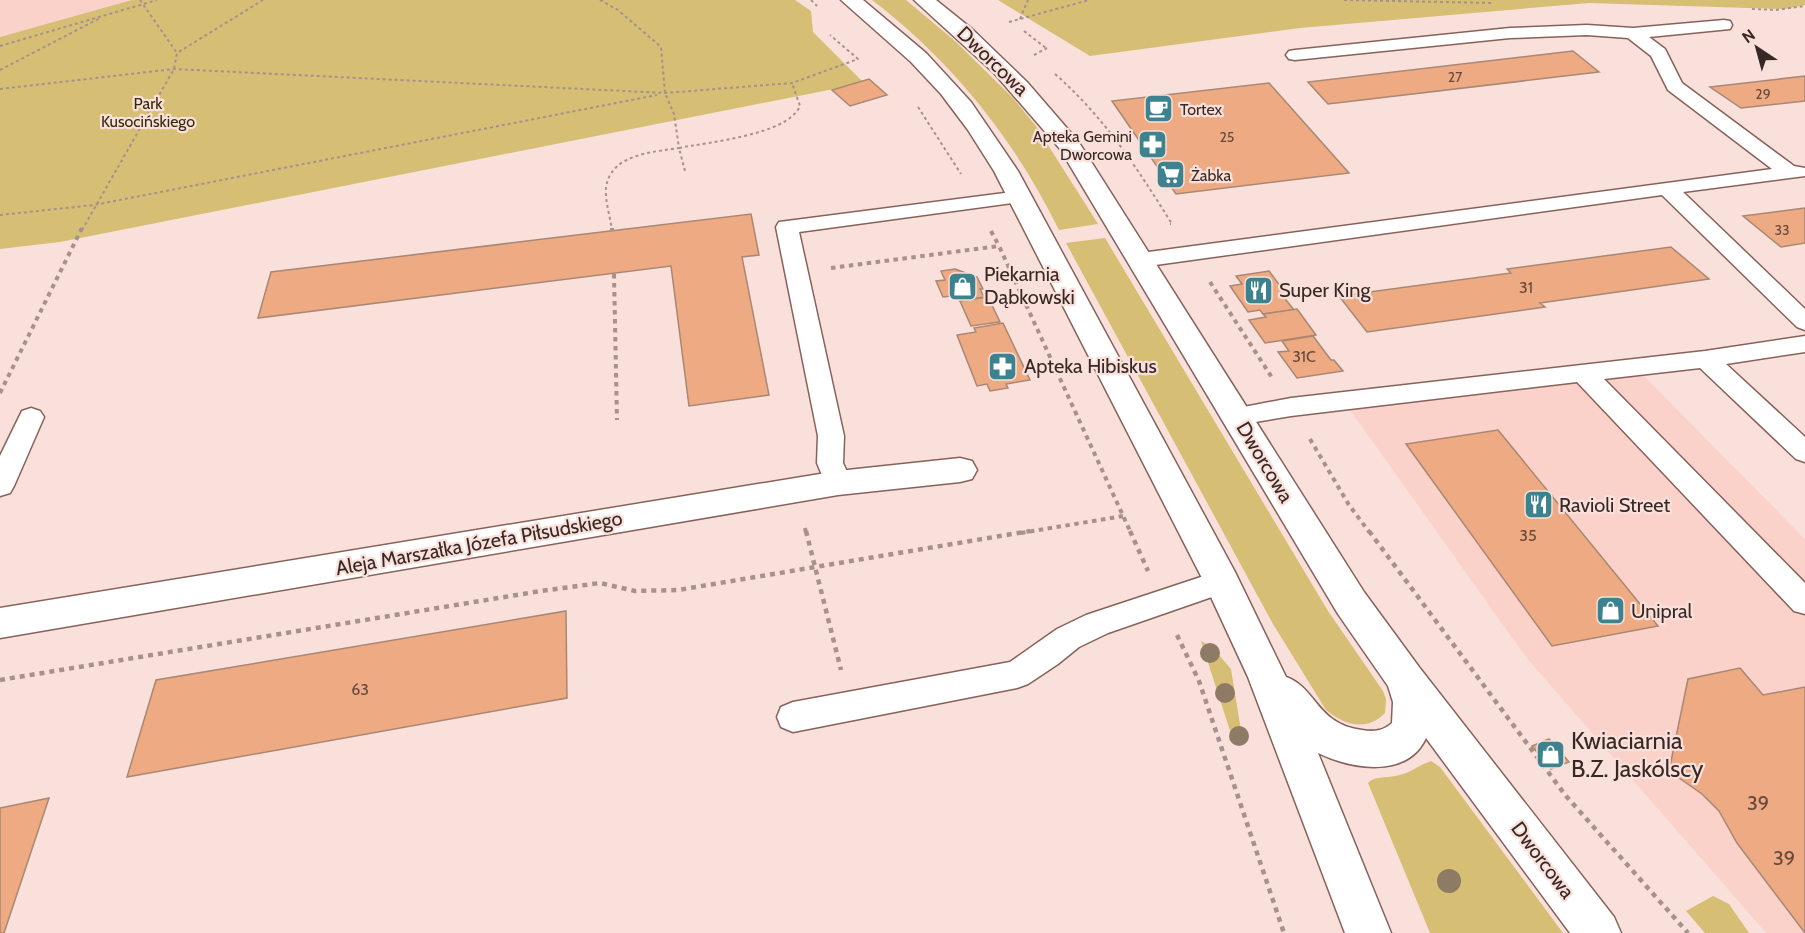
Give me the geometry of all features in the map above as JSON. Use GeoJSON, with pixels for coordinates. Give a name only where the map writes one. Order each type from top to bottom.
{"type":"FeatureCollection","features":[{"type":"Feature","properties":{"kind":"street"},"geometry":{"type":"LineString","coordinates":[[851,0],[890,31],[933,72],[975,123],[1020,197],[1222,582],[1267,678],[1368,933]]}},
{"type":"Feature","properties":{"kind":"street","name":"Dworcowa"},"geometry":{"type":"LineString","coordinates":[[924,0],[991,55],[1031,97],[1070,146],[1351,603],[1405,679],[1598,933]]}},
{"type":"Feature","properties":{"kind":"street","name":"Aleja Marszałka Józefa Piłsudskiego"},"geometry":{"type":"LineString","coordinates":[[0,623],[838,483],[960,470]]}},
{"type":"Feature","properties":{"kind":"street"},"geometry":{"type":"LineString","coordinates":[[1267,678],[1320,734],[1338,744],[1361,750],[1381,750],[1395,744],[1408,734],[1413,722],[1413,705],[1405,679]]}},
{"type":"Feature","properties":{"kind":"lane"},"geometry":{"type":"LineString","coordinates":[[1295,56],[1470,36],[1538,31],[1612,30],[1633,33],[1724,25]]}},
{"type":"Feature","properties":{"kind":"lane"},"geometry":{"type":"LineString","coordinates":[[1633,33],[1659,53],[1674,86],[1797,172]]}},
{"type":"Feature","properties":{"kind":"lane"},"geometry":{"type":"LineString","coordinates":[[1141,260],[1797,172]]}},
{"type":"Feature","properties":{"kind":"lane"},"geometry":{"type":"LineString","coordinates":[[1667,188],[1805,322]]}},
{"type":"Feature","properties":{"kind":"lane"},"geometry":{"type":"LineString","coordinates":[[838,483],[830,463],[831,436],[787,227],[1020,197]]}},
{"type":"Feature","properties":{"kind":"lane"},"geometry":{"type":"LineString","coordinates":[[1237,416],[1291,407],[1805,344]]}},
{"type":"Feature","properties":{"kind":"lane"},"geometry":{"type":"LineString","coordinates":[[1705,358],[1805,453]]}},
{"type":"Feature","properties":{"kind":"lane"},"geometry":{"type":"LineString","coordinates":[[1583,373],[1805,602]]}},
{"type":"Feature","properties":{"kind":"lane"},"geometry":{"type":"LineString","coordinates":[[0,486],[31,417]]}},
{"type":"Feature","properties":{"kind":"lane"},"geometry":{"type":"LineString","coordinates":[[794,717],[1017,674],[1068,638],[1097,624],[1222,582]]}},
{"type":"Feature","properties":{"kind":"path"},"geometry":{"type":"LineString","coordinates":[[0,393],[94,205],[174,69],[177,52],[140,0]]}},
{"type":"Feature","properties":{"kind":"path"},"geometry":{"type":"LineString","coordinates":[[0,46],[157,0]]}},
{"type":"Feature","properties":{"kind":"path"},"geometry":{"type":"LineString","coordinates":[[177,52],[263,0]]}},
{"type":"Feature","properties":{"kind":"path"},"geometry":{"type":"LineString","coordinates":[[600,0],[618,10],[661,47],[665,93],[674,114],[685,171]]}},
{"type":"Feature","properties":{"kind":"path"},"geometry":{"type":"LineString","coordinates":[[1020,20],[1028,0]]}},
{"type":"Feature","properties":{"kind":"path"},"geometry":{"type":"LineString","coordinates":[[1009,22],[1089,0]]}},
{"type":"Feature","properties":{"kind":"path"},"geometry":{"type":"LineString","coordinates":[[0,70],[109,14]]}},
{"type":"Feature","properties":{"kind":"path"},"geometry":{"type":"LineString","coordinates":[[1024,31],[1047,48]]}},
{"type":"Feature","properties":{"kind":"path"},"geometry":{"type":"LineString","coordinates":[[0,215],[94,205],[665,93],[792,83],[858,59],[830,35],[838,32]]}},
{"type":"Feature","properties":{"kind":"path"},"geometry":{"type":"LineString","coordinates":[[0,89],[174,69],[665,93]]}},
{"type":"Feature","properties":{"kind":"path"},"geometry":{"type":"LineString","coordinates":[[612,231],[606,190],[608,177],[617,164],[634,156],[679,148],[788,121],[797,113],[800,106],[792,83]]}},
{"type":"Feature","properties":{"kind":"path"},"geometry":{"type":"LineString","coordinates":[[912,99],[967,183]]}},
{"type":"Feature","properties":{"kind":"path"},"geometry":{"type":"LineString","coordinates":[[1172,224],[1291,407],[1349,505],[1566,796],[1688,933]]}},
{"type":"Feature","properties":{"kind":"path"},"geometry":{"type":"LineString","coordinates":[[831,268],[999,246]]}},
{"type":"Feature","properties":{"kind":"path"},"geometry":{"type":"LineString","coordinates":[[614,273],[617,420]]}},
{"type":"Feature","properties":{"kind":"path"},"geometry":{"type":"LineString","coordinates":[[0,680],[541,591],[600,583],[635,591],[678,590],[1123,516]]}},
{"type":"Feature","properties":{"kind":"path"},"geometry":{"type":"LineString","coordinates":[[805,528],[850,705]]}},
{"type":"Feature","properties":{"kind":"shaded area"},"geometry":{"type":"Polygon","coordinates":[[[0,0],[132,0],[133,1],[0,37],[0,0]]]}},
{"type":"Feature","properties":{"kind":"shaded area"},"geometry":{"type":"Polygon","coordinates":[[[1641,373],[1805,539],[1805,933],[1766,933],[1525,656],[1348,407],[1641,373]]]}},
{"type":"Feature","properties":{"kind":"green space","name":"Park Kusocińskiego"},"geometry":{"type":"Polygon","coordinates":[[[132,0],[795,0],[811,11],[813,32],[864,83],[60,242],[0,249],[0,37],[132,0]]]}},
{"type":"Feature","properties":{"kind":"green space"},"geometry":{"type":"Polygon","coordinates":[[[872,0],[906,0],[955,41],[1012,97],[1036,126],[1098,224],[1059,230],[1022,165],[979,104],[929,49],[872,0]]]}},
{"type":"Feature","properties":{"kind":"green space"},"geometry":{"type":"Polygon","coordinates":[[[998,0],[1805,0],[1805,5],[1784,9],[1589,3],[1300,28],[1090,56],[998,0]]]}},
{"type":"Feature","properties":{"kind":"green space"},"geometry":{"type":"Polygon","coordinates":[[[1105,238],[1328,611],[1383,691],[1386,699],[1385,713],[1371,723],[1348,723],[1326,710],[1273,624],[1066,243],[1105,238]]]}},
{"type":"Feature","properties":{"kind":"green space"},"geometry":{"type":"Polygon","coordinates":[[[1201,641],[1212,647],[1231,669],[1243,743],[1234,743],[1201,641]]]}},
{"type":"Feature","properties":{"kind":"green space"},"geometry":{"type":"Polygon","coordinates":[[[1431,761],[1440,767],[1563,933],[1430,933],[1368,783],[1377,778],[1405,773],[1431,761]]]}},
{"type":"Feature","properties":{"kind":"green space"},"geometry":{"type":"Polygon","coordinates":[[[1713,896],[1729,904],[1749,933],[1705,933],[1686,911],[1713,896]]]}},
{"type":"Feature","properties":{"kind":"building"},"geometry":{"type":"Polygon","coordinates":[[[1573,51],[1599,72],[1328,104],[1308,82],[1573,51]]]}},
{"type":"Feature","properties":{"kind":"building"},"geometry":{"type":"Polygon","coordinates":[[[1805,76],[1805,101],[1741,108],[1710,87],[1805,76]]]}},
{"type":"Feature","properties":{"kind":"building"},"geometry":{"type":"Polygon","coordinates":[[[869,79],[887,95],[850,106],[832,90],[869,79]]]}},
{"type":"Feature","properties":{"kind":"building"},"geometry":{"type":"Polygon","coordinates":[[[1269,83],[1349,173],[1176,194],[1112,101],[1269,83]]]}},
{"type":"Feature","properties":{"kind":"building"},"geometry":{"type":"Polygon","coordinates":[[[1805,208],[1805,243],[1781,247],[1743,216],[1805,208]]]}},
{"type":"Feature","properties":{"kind":"building"},"geometry":{"type":"Polygon","coordinates":[[[751,214],[759,255],[742,257],[769,395],[689,406],[671,266],[258,318],[271,272],[751,214]]]}},
{"type":"Feature","properties":{"kind":"building"},"geometry":{"type":"Polygon","coordinates":[[[1671,247],[1709,279],[1540,303],[1545,307],[1367,332],[1339,296],[1511,273],[1507,269],[1671,247]]]}},
{"type":"Feature","properties":{"kind":"building"},"geometry":{"type":"Polygon","coordinates":[[[955,269],[977,277],[984,297],[960,301],[960,299],[953,299],[952,296],[943,297],[936,281],[945,280],[941,271],[955,269]]]}},
{"type":"Feature","properties":{"kind":"building","name":"Super King"},"geometry":{"type":"Polygon","coordinates":[[[1269,271],[1286,294],[1282,295],[1294,310],[1263,314],[1260,310],[1248,312],[1230,286],[1242,284],[1236,276],[1269,271]]]}},
{"type":"Feature","properties":{"kind":"building"},"geometry":{"type":"Polygon","coordinates":[[[988,297],[1000,322],[971,326],[960,301],[988,297]]]}},
{"type":"Feature","properties":{"kind":"building"},"geometry":{"type":"Polygon","coordinates":[[[1297,309],[1316,335],[1265,343],[1249,320],[1266,317],[1263,314],[1297,309]]]}},
{"type":"Feature","properties":{"kind":"building"},"geometry":{"type":"Polygon","coordinates":[[[1003,323],[1030,380],[1006,384],[1008,388],[990,391],[987,384],[977,386],[957,335],[976,332],[974,328],[1003,323]]]}},
{"type":"Feature","properties":{"kind":"building"},"geometry":{"type":"Polygon","coordinates":[[[1313,336],[1331,360],[1334,360],[1343,371],[1297,378],[1278,352],[1289,351],[1282,341],[1313,336]]]}},
{"type":"Feature","properties":{"kind":"building"},"geometry":{"type":"Polygon","coordinates":[[[1498,430],[1658,626],[1552,646],[1406,444],[1498,430]]]}},
{"type":"Feature","properties":{"kind":"building"},"geometry":{"type":"Polygon","coordinates":[[[566,611],[567,698],[127,777],[156,680],[566,611]]]}},
{"type":"Feature","properties":{"kind":"building"},"geometry":{"type":"Polygon","coordinates":[[[1740,668],[1763,695],[1805,687],[1805,933],[1737,843],[1719,811],[1702,794],[1669,771],[1688,679],[1740,668]]]}},
{"type":"Feature","properties":{"kind":"building","name":"Kwiaciarnia B.Z. Jaskólscy"},"geometry":{"type":"Polygon","coordinates":[[[1549,739],[1569,762],[1551,769],[1532,746],[1549,739]]]}},
{"type":"Feature","properties":{"kind":"building"},"geometry":{"type":"Polygon","coordinates":[[[49,798],[4,933],[0,933],[0,808],[49,798]]]}},
{"type":"Feature","properties":{"kind":"place","name":"Tortex"},"geometry":{"type":"Point","coordinates":[1159,109]}},
{"type":"Feature","properties":{"kind":"place","name":"Apteka Gemini Dworcowa"},"geometry":{"type":"Point","coordinates":[1153,145]}},
{"type":"Feature","properties":{"kind":"place","name":"Żabka"},"geometry":{"type":"Point","coordinates":[1170,175]}},
{"type":"Feature","properties":{"kind":"place","name":"Piekarnia Dąbkowski"},"geometry":{"type":"Point","coordinates":[963,286]}},
{"type":"Feature","properties":{"kind":"place","name":"Super King"},"geometry":{"type":"Point","coordinates":[1258,290]}},
{"type":"Feature","properties":{"kind":"place","name":"Apteka Hibiskus"},"geometry":{"type":"Point","coordinates":[1003,366]}},
{"type":"Feature","properties":{"kind":"place","name":"Ravioli Street"},"geometry":{"type":"Point","coordinates":[1538,505]}},
{"type":"Feature","properties":{"kind":"place","name":"Unipral"},"geometry":{"type":"Point","coordinates":[1610,611]}},
{"type":"Feature","properties":{"kind":"place","name":"Kwiaciarnia B.Z. Jaskólscy"},"geometry":{"type":"Point","coordinates":[1550,754]}}]}
